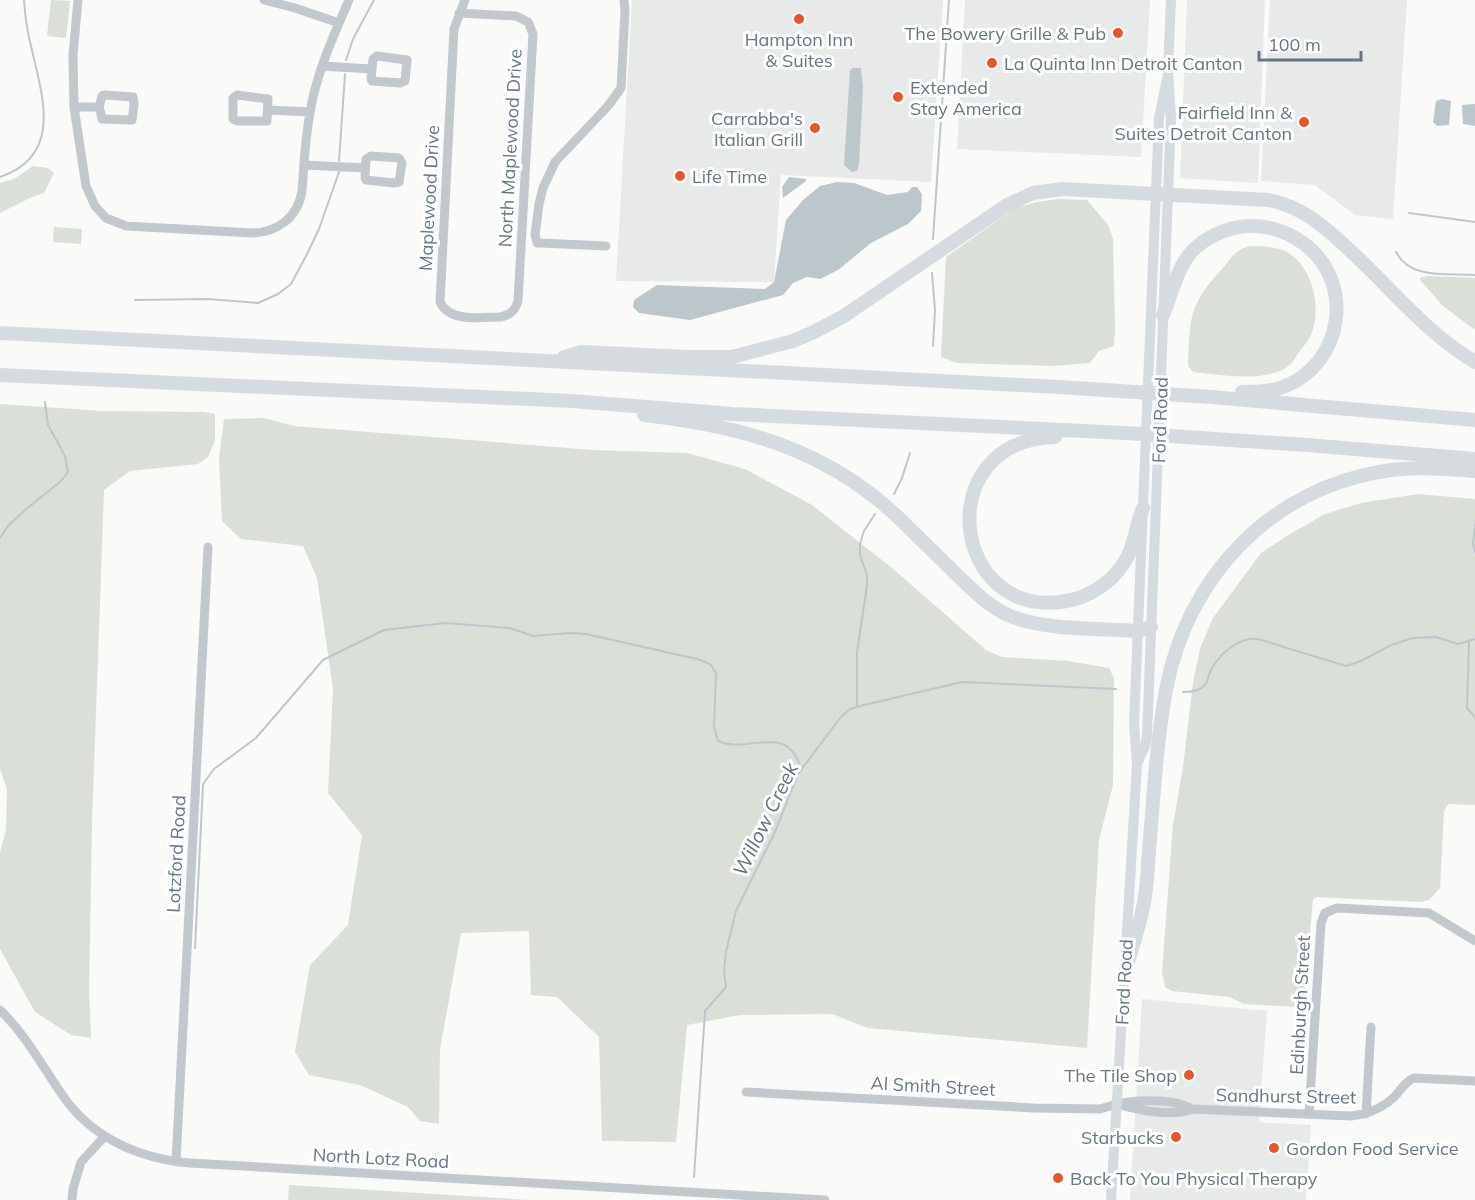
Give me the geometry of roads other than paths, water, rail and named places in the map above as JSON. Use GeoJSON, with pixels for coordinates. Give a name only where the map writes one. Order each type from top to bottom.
{"type":"FeatureCollection","features":[{"type":"Feature","properties":{"kind":"highway"},"geometry":{"type":"LineString","coordinates":[[554,361],[581,352],[732,357],[804,337],[830,324],[1006,205],[1033,193],[1062,189],[1268,200],[1300,210],[1313,218],[1370,268],[1432,330],[1475,362]]}},
{"type":"Feature","properties":{"kind":"highway"},"geometry":{"type":"LineString","coordinates":[[1163,315],[1182,265],[1190,254],[1211,237],[1239,226],[1271,227],[1286,232],[1311,249],[1325,264],[1335,287],[1337,317],[1329,344],[1318,362],[1283,387],[1211,397]]}},
{"type":"Feature","properties":{"kind":"highway"},"geometry":{"type":"LineString","coordinates":[[0,333],[1211,397],[1475,420]]}},
{"type":"Feature","properties":{"kind":"highway"},"geometry":{"type":"LineString","coordinates":[[0,375],[572,401],[733,414],[1118,432],[1475,459]]}},
{"type":"Feature","properties":{"kind":"highway"},"geometry":{"type":"LineString","coordinates":[[572,401],[596,411],[677,419],[732,429],[790,447],[814,458],[862,487],[899,518],[974,591],[1006,615],[1037,624],[1144,629]]}},
{"type":"Feature","properties":{"kind":"highway"},"geometry":{"type":"LineString","coordinates":[[1118,432],[1096,437],[1037,438],[1014,446],[995,460],[980,479],[970,504],[968,526],[974,550],[994,580],[1015,595],[1037,602],[1059,603],[1072,600],[1102,586],[1122,566],[1132,547],[1137,521],[1143,508]]}},
{"type":"Feature","properties":{"kind":"highway"},"geometry":{"type":"LineString","coordinates":[[1125,976],[1145,897],[1154,789],[1166,690],[1184,628],[1215,574],[1247,537],[1277,512],[1337,483],[1383,471],[1405,468],[1475,471]]}},
{"type":"Feature","properties":{"kind":"main road","name":"Ford Road"},"geometry":{"type":"LineString","coordinates":[[1111,1200],[1137,764],[1134,738],[1144,629],[1163,315],[1159,118],[1168,74],[1171,0]]}},
{"type":"Feature","properties":{"kind":"main road","name":"Ford Road"},"geometry":{"type":"LineString","coordinates":[[1144,629],[1143,508],[1162,194]]}},
{"type":"Feature","properties":{"kind":"street"},"geometry":{"type":"LineString","coordinates":[[78,0],[73,55],[75,107],[88,194],[99,212],[119,225],[253,233],[272,230],[288,220],[299,202],[310,112],[322,66],[349,0]]}},
{"type":"Feature","properties":{"kind":"street"},"geometry":{"type":"LineString","coordinates":[[264,0],[339,23]]}},
{"type":"Feature","properties":{"kind":"street","name":"Maplewood Drive"},"geometry":{"type":"LineString","coordinates":[[456,0],[459,13]]}},
{"type":"Feature","properties":{"kind":"street","name":"Maplewood Drive"},"geometry":{"type":"LineString","coordinates":[[465,0],[454,29],[440,302],[446,311],[454,316],[500,317],[514,310]]}},
{"type":"Feature","properties":{"kind":"street"},"geometry":{"type":"LineString","coordinates":[[606,246],[537,243],[535,236],[541,196],[555,162],[608,106],[621,88],[624,0]]}},
{"type":"Feature","properties":{"kind":"street","name":"North Maplewood Drive"},"geometry":{"type":"LineString","coordinates":[[459,13],[516,16],[528,22],[533,34],[518,301],[514,310]]}},
{"type":"Feature","properties":{"kind":"street"},"geometry":{"type":"LineString","coordinates":[[377,57],[405,58],[408,62],[407,79],[403,83],[375,82],[371,79],[371,69],[373,59],[377,57]]}},
{"type":"Feature","properties":{"kind":"street"},"geometry":{"type":"LineString","coordinates":[[322,66],[371,69]]}},
{"type":"Feature","properties":{"kind":"street"},"geometry":{"type":"LineString","coordinates":[[237,95],[267,97],[268,110],[268,120],[265,122],[237,121],[232,117],[233,98],[237,95]]}},
{"type":"Feature","properties":{"kind":"street"},"geometry":{"type":"LineString","coordinates":[[75,107],[97,107]]}},
{"type":"Feature","properties":{"kind":"street"},"geometry":{"type":"LineString","coordinates":[[268,110],[310,112]]}},
{"type":"Feature","properties":{"kind":"street"},"geometry":{"type":"LineString","coordinates":[[368,157],[399,158],[402,163],[401,178],[397,183],[369,182],[365,178],[365,168],[368,157]]}},
{"type":"Feature","properties":{"kind":"street"},"geometry":{"type":"LineString","coordinates":[[304,165],[365,168]]}},
{"type":"Feature","properties":{"kind":"street","name":"Lotzford Road"},"geometry":{"type":"LineString","coordinates":[[176,1162],[208,547]]}},
{"type":"Feature","properties":{"kind":"street","name":"Edinburgh Street"},"geometry":{"type":"LineString","coordinates":[[1310,1114],[1321,923],[1325,913],[1336,908],[1429,914],[1475,940]]}},
{"type":"Feature","properties":{"kind":"street","name":"North Lotz Road"},"geometry":{"type":"LineString","coordinates":[[0,1010],[33,1049],[68,1103],[105,1136],[141,1154],[176,1162],[825,1200]]}},
{"type":"Feature","properties":{"kind":"street"},"geometry":{"type":"LineString","coordinates":[[1366,1114],[1371,1027]]}},
{"type":"Feature","properties":{"kind":"street","name":"Sandhurst Street"},"geometry":{"type":"LineString","coordinates":[[1117,1104],[1135,1101],[1183,1104],[1192,1109],[1351,1116],[1366,1114],[1386,1104],[1406,1082],[1414,1078],[1475,1081]]}},
{"type":"Feature","properties":{"kind":"street","name":"Al Smith Street"},"geometry":{"type":"LineString","coordinates":[[746,1092],[1034,1108],[1100,1109],[1117,1104]]}},
{"type":"Feature","properties":{"kind":"street"},"geometry":{"type":"LineString","coordinates":[[72,1200],[81,1162],[105,1136]]}},
{"type":"Feature","properties":{"kind":"waterway"},"geometry":{"type":"LineString","coordinates":[[0,177],[20,167],[33,154],[41,139],[44,122],[40,84],[27,29],[24,0]]}},
{"type":"Feature","properties":{"kind":"waterway"},"geometry":{"type":"LineString","coordinates":[[346,60],[353,39],[374,0]]}},
{"type":"Feature","properties":{"kind":"waterway"},"geometry":{"type":"LineString","coordinates":[[933,239],[949,0]]}},
{"type":"Feature","properties":{"kind":"waterway"},"geometry":{"type":"LineString","coordinates":[[339,161],[345,74]]}},
{"type":"Feature","properties":{"kind":"waterway"},"geometry":{"type":"LineString","coordinates":[[135,300],[208,299],[258,303],[278,294],[291,284],[306,256],[319,229],[339,172]]}},
{"type":"Feature","properties":{"kind":"waterway"},"geometry":{"type":"LineString","coordinates":[[1409,213],[1475,222]]}},
{"type":"Feature","properties":{"kind":"waterway"},"geometry":{"type":"LineString","coordinates":[[1396,252],[1402,261],[1420,271],[1475,275]]}},
{"type":"Feature","properties":{"kind":"waterway"},"geometry":{"type":"LineString","coordinates":[[932,273],[935,310],[933,346]]}},
{"type":"Feature","properties":{"kind":"waterway"},"geometry":{"type":"LineString","coordinates":[[0,538],[8,526],[61,481],[68,472],[65,456],[48,425],[45,402]]}},
{"type":"Feature","properties":{"kind":"waterway"},"geometry":{"type":"LineString","coordinates":[[894,494],[910,453]]}},
{"type":"Feature","properties":{"kind":"waterway"},"geometry":{"type":"LineString","coordinates":[[857,706],[857,652],[867,586],[867,575],[860,555],[860,544],[864,531],[875,514]]}},
{"type":"Feature","properties":{"kind":"waterway","name":"Willow Creek"},"geometry":{"type":"LineString","coordinates":[[1475,525],[1473,544],[1475,552]]}},
{"type":"Feature","properties":{"kind":"waterway"},"geometry":{"type":"LineString","coordinates":[[195,948],[203,784],[214,769],[256,738],[323,660],[384,630],[445,623],[510,628],[533,636],[586,634],[697,659],[710,664],[716,673],[714,727],[718,741],[742,745],[776,742],[786,746],[794,754],[801,768]]}},
{"type":"Feature","properties":{"kind":"waterway","name":"Willow Creek"},"geometry":{"type":"LineString","coordinates":[[1183,692],[1195,691],[1203,687],[1218,659],[1230,648],[1244,640],[1258,639],[1346,666],[1361,661],[1391,645],[1413,638],[1436,637],[1458,644],[1475,639]]}},
{"type":"Feature","properties":{"kind":"waterway"},"geometry":{"type":"LineString","coordinates":[[1469,642],[1467,708],[1475,717]]}},
{"type":"Feature","properties":{"kind":"waterway","name":"Willow Creek"},"geometry":{"type":"LineString","coordinates":[[694,1177],[705,1011],[726,987],[724,971],[726,952],[736,911],[775,832],[798,774],[841,717],[850,709],[962,682],[1116,689]]}},
{"type":"Feature","properties":{"kind":"place","name":"Hampton Inn & Suites"},"geometry":{"type":"Point","coordinates":[799,19]}},
{"type":"Feature","properties":{"kind":"place","name":"The Bowery Grille & Pub"},"geometry":{"type":"Point","coordinates":[1118,33]}},
{"type":"Feature","properties":{"kind":"place","name":"La Quinta Inn Detroit Canton"},"geometry":{"type":"Point","coordinates":[992,63]}},
{"type":"Feature","properties":{"kind":"place","name":"Extended Stay America"},"geometry":{"type":"Point","coordinates":[898,97]}},
{"type":"Feature","properties":{"kind":"place","name":"Fairfield Inn & Suites Detroit Canton"},"geometry":{"type":"Point","coordinates":[1304,122]}},
{"type":"Feature","properties":{"kind":"place","name":"Carrabba's Italian Grill"},"geometry":{"type":"Point","coordinates":[815,128]}},
{"type":"Feature","properties":{"kind":"place","name":"Life Time"},"geometry":{"type":"Point","coordinates":[680,176]}},
{"type":"Feature","properties":{"kind":"place","name":"The Tile Shop"},"geometry":{"type":"Point","coordinates":[1189,1075]}},
{"type":"Feature","properties":{"kind":"place","name":"Starbucks"},"geometry":{"type":"Point","coordinates":[1176,1137]}},
{"type":"Feature","properties":{"kind":"place","name":"Gordon Food Service"},"geometry":{"type":"Point","coordinates":[1274,1148]}},
{"type":"Feature","properties":{"kind":"place","name":"Back To You Physical Therapy"},"geometry":{"type":"Point","coordinates":[1058,1178]}}]}
